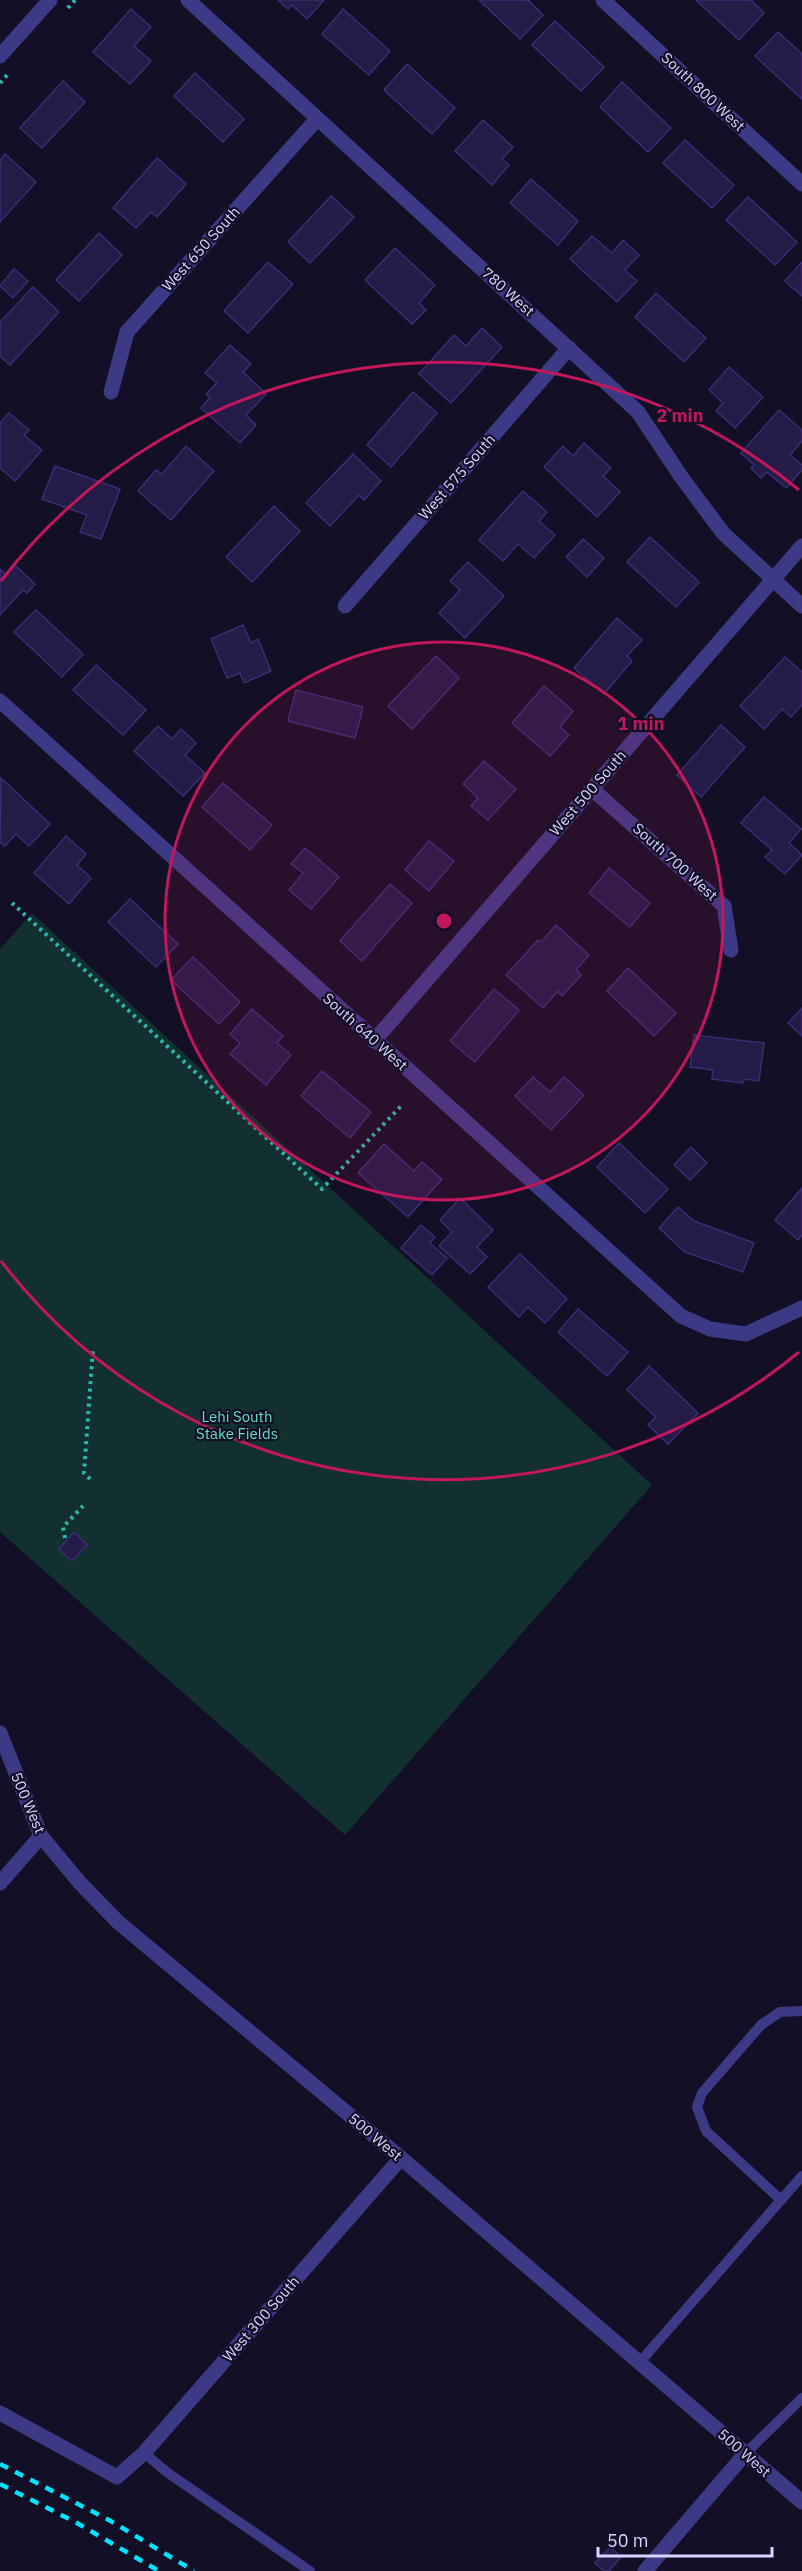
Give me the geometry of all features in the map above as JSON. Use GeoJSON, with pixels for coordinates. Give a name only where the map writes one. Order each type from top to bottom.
{"type":"FeatureCollection","features":[{"type":"Feature","properties":{"kind":"street"},"geometry":{"type":"LineString","coordinates":[[0,56],[50,0]]}},
{"type":"Feature","properties":{"kind":"street","name":"780 West"},"geometry":{"type":"LineString","coordinates":[[188,0],[316,120],[638,412],[682,478],[723,533],[802,606]]}},
{"type":"Feature","properties":{"kind":"street","name":"South 800 West"},"geometry":{"type":"LineString","coordinates":[[603,0],[802,184]]}},
{"type":"Feature","properties":{"kind":"street","name":"West 650 South"},"geometry":{"type":"LineString","coordinates":[[111,392],[127,332],[316,120]]}},
{"type":"Feature","properties":{"kind":"street","name":"West 575 South"},"geometry":{"type":"LineString","coordinates":[[345,606],[569,348]]}},
{"type":"Feature","properties":{"kind":"street","name":"West 500 South"},"geometry":{"type":"LineString","coordinates":[[374,1041],[802,546]]}},
{"type":"Feature","properties":{"kind":"street","name":"South 640 West"},"geometry":{"type":"LineString","coordinates":[[0,701],[681,1316],[710,1329],[746,1334],[802,1308]]}},
{"type":"Feature","properties":{"kind":"street","name":"South 700 West"},"geometry":{"type":"LineString","coordinates":[[592,789],[724,906],[731,950]]}},
{"type":"Feature","properties":{"kind":"street","name":"500 West"},"geometry":{"type":"LineString","coordinates":[[0,1733],[41,1836],[80,1883],[118,1922],[401,2158],[802,2502]]}},
{"type":"Feature","properties":{"kind":"street"},"geometry":{"type":"LineString","coordinates":[[0,1884],[41,1836]]}},
{"type":"Feature","properties":{"kind":"street","name":"West 300 South"},"geometry":{"type":"LineString","coordinates":[[0,2413],[117,2477],[144,2453],[401,2158]]}},
{"type":"Feature","properties":{"kind":"street"},"geometry":{"type":"LineString","coordinates":[[645,2571],[745,2454]]}},
{"type":"Feature","properties":{"kind":"lane"},"geometry":{"type":"LineString","coordinates":[[781,2200],[706,2131],[697,2107],[702,2093],[761,2025],[780,2012],[802,2011]]}},
{"type":"Feature","properties":{"kind":"lane"},"geometry":{"type":"LineString","coordinates":[[640,2362],[802,2176]]}},
{"type":"Feature","properties":{"kind":"lane"},"geometry":{"type":"LineString","coordinates":[[745,2454],[802,2398]]}},
{"type":"Feature","properties":{"kind":"lane"},"geometry":{"type":"LineString","coordinates":[[144,2453],[168,2473],[310,2571]]}},
{"type":"Feature","properties":{"kind":"path"},"geometry":{"type":"LineString","coordinates":[[12,903],[322,1189],[402,1105]]}},
{"type":"Feature","properties":{"kind":"path"},"geometry":{"type":"LineString","coordinates":[[90,1479],[84,1473],[93,1348]]}},
{"type":"Feature","properties":{"kind":"path"},"geometry":{"type":"LineString","coordinates":[[65,1538],[63,1527],[83,1506]]}},
{"type":"Feature","properties":{"kind":"green space","name":"Lehi South Stake Fields"},"geometry":{"type":"Polygon","coordinates":[[[32,913],[652,1485],[345,1835],[0,1532],[0,949],[32,913]]]}},
{"type":"Feature","properties":{"kind":"building"},"geometry":{"type":"Polygon","coordinates":[[[278,0],[324,0],[307,19],[292,5],[288,9],[278,0]]]}},
{"type":"Feature","properties":{"kind":"building"},"geometry":{"type":"Polygon","coordinates":[[[479,0],[528,0],[543,15],[520,39],[479,0]]]}},
{"type":"Feature","properties":{"kind":"building"},"geometry":{"type":"Polygon","coordinates":[[[696,0],[751,0],[764,13],[739,40],[696,0]]]}},
{"type":"Feature","properties":{"kind":"building"},"geometry":{"type":"Polygon","coordinates":[[[131,9],[151,27],[134,46],[151,61],[130,84],[93,52],[131,9]]]}},
{"type":"Feature","properties":{"kind":"building"},"geometry":{"type":"Polygon","coordinates":[[[343,9],[390,51],[369,75],[322,34],[343,9]]]}},
{"type":"Feature","properties":{"kind":"building"},"geometry":{"type":"Polygon","coordinates":[[[555,21],[604,67],[581,91],[532,45],[555,21]]]}},
{"type":"Feature","properties":{"kind":"building"},"geometry":{"type":"Polygon","coordinates":[[[778,32],[802,54],[802,99],[755,56],[778,32]]]}},
{"type":"Feature","properties":{"kind":"building"},"geometry":{"type":"Polygon","coordinates":[[[407,64],[455,108],[432,134],[384,90],[407,64]]]}},
{"type":"Feature","properties":{"kind":"building"},"geometry":{"type":"Polygon","coordinates":[[[195,73],[244,119],[223,142],[174,96],[195,73]]]}},
{"type":"Feature","properties":{"kind":"building"},"geometry":{"type":"Polygon","coordinates":[[[63,81],[85,102],[42,148],[20,128],[63,81]]]}},
{"type":"Feature","properties":{"kind":"building"},"geometry":{"type":"Polygon","coordinates":[[[622,82],[671,128],[648,152],[600,107],[622,82]]]}},
{"type":"Feature","properties":{"kind":"building"},"geometry":{"type":"Polygon","coordinates":[[[483,120],[513,147],[502,159],[509,165],[492,185],[455,151],[483,120]]]}},
{"type":"Feature","properties":{"kind":"building"},"geometry":{"type":"Polygon","coordinates":[[[685,140],[734,185],[712,208],[663,163],[685,140]]]}},
{"type":"Feature","properties":{"kind":"building"},"geometry":{"type":"Polygon","coordinates":[[[5,154],[36,182],[0,222],[0,160],[5,154]]]}},
{"type":"Feature","properties":{"kind":"building"},"geometry":{"type":"Polygon","coordinates":[[[157,158],[186,184],[157,217],[151,212],[136,228],[113,208],[157,158]]]}},
{"type":"Feature","properties":{"kind":"building"},"geometry":{"type":"Polygon","coordinates":[[[531,179],[578,221],[558,245],[510,203],[531,179]]]}},
{"type":"Feature","properties":{"kind":"building"},"geometry":{"type":"Polygon","coordinates":[[[331,196],[354,217],[310,263],[288,242],[331,196]]]}},
{"type":"Feature","properties":{"kind":"building"},"geometry":{"type":"Polygon","coordinates":[[[748,197],[797,242],[775,265],[726,220],[748,197]]]}},
{"type":"Feature","properties":{"kind":"building"},"geometry":{"type":"Polygon","coordinates":[[[99,233],[122,255],[79,301],[56,280],[99,233]]]}},
{"type":"Feature","properties":{"kind":"building"},"geometry":{"type":"Polygon","coordinates":[[[592,236],[612,253],[623,240],[639,255],[625,270],[637,281],[617,302],[570,259],[592,236]]]}},
{"type":"Feature","properties":{"kind":"building"},"geometry":{"type":"Polygon","coordinates":[[[395,248],[435,285],[419,303],[426,310],[412,324],[365,280],[395,248]]]}},
{"type":"Feature","properties":{"kind":"building"},"geometry":{"type":"Polygon","coordinates":[[[268,262],[293,284],[248,333],[224,311],[268,262]]]}},
{"type":"Feature","properties":{"kind":"building"},"geometry":{"type":"Polygon","coordinates":[[[802,262],[802,296],[785,281],[802,262]]]}},
{"type":"Feature","properties":{"kind":"building"},"geometry":{"type":"Polygon","coordinates":[[[14,269],[28,281],[13,298],[0,286],[14,269]]]}},
{"type":"Feature","properties":{"kind":"building"},"geometry":{"type":"Polygon","coordinates":[[[33,287],[59,312],[10,365],[0,356],[0,322],[33,287]]]}},
{"type":"Feature","properties":{"kind":"building"},"geometry":{"type":"Polygon","coordinates":[[[656,293],[706,338],[684,362],[635,317],[656,293]]]}},
{"type":"Feature","properties":{"kind":"building"},"geometry":{"type":"Polygon","coordinates":[[[482,328],[502,347],[451,403],[419,374],[454,335],[466,346],[482,328]]]}},
{"type":"Feature","properties":{"kind":"building"},"geometry":{"type":"Polygon","coordinates":[[[230,345],[251,364],[243,372],[266,394],[246,415],[256,425],[240,443],[201,408],[210,398],[206,394],[217,383],[205,373],[230,345]]]}},
{"type":"Feature","properties":{"kind":"building"},"geometry":{"type":"Polygon","coordinates":[[[729,367],[763,397],[735,428],[716,411],[723,403],[709,390],[729,367]]]}},
{"type":"Feature","properties":{"kind":"building"},"geometry":{"type":"Polygon","coordinates":[[[413,392],[437,413],[391,467],[367,445],[413,392]]]}},
{"type":"Feature","properties":{"kind":"building"},"geometry":{"type":"Polygon","coordinates":[[[779,410],[802,430],[802,441],[790,455],[802,465],[802,470],[786,488],[767,472],[761,478],[751,468],[754,465],[741,453],[779,410]]]}},
{"type":"Feature","properties":{"kind":"building"},"geometry":{"type":"Polygon","coordinates":[[[9,413],[29,430],[24,435],[42,450],[15,481],[0,468],[0,423],[9,413]]]}},
{"type":"Feature","properties":{"kind":"building"},"geometry":{"type":"Polygon","coordinates":[[[584,443],[611,468],[603,476],[620,492],[597,517],[544,467],[563,446],[573,456],[584,443]]]}},
{"type":"Feature","properties":{"kind":"building"},"geometry":{"type":"Polygon","coordinates":[[[186,446],[214,471],[171,520],[138,491],[156,470],[162,474],[186,446]]]}},
{"type":"Feature","properties":{"kind":"building"},"geometry":{"type":"Polygon","coordinates":[[[353,454],[381,481],[364,500],[359,495],[330,526],[306,503],[353,454]]]}},
{"type":"Feature","properties":{"kind":"building"},"geometry":{"type":"Polygon","coordinates":[[[55,466],[120,489],[101,539],[80,532],[87,515],[42,499],[55,466]]]}},
{"type":"Feature","properties":{"kind":"building"},"geometry":{"type":"Polygon","coordinates":[[[523,491],[547,512],[539,521],[555,535],[534,558],[518,544],[503,561],[479,540],[523,491]]]}},
{"type":"Feature","properties":{"kind":"building"},"geometry":{"type":"Polygon","coordinates":[[[274,506],[300,531],[252,582],[226,557],[274,506]]]}},
{"type":"Feature","properties":{"kind":"building"},"geometry":{"type":"Polygon","coordinates":[[[650,537],[699,582],[676,607],[627,562],[650,537]]]}},
{"type":"Feature","properties":{"kind":"building"},"geometry":{"type":"Polygon","coordinates":[[[583,539],[604,558],[587,577],[566,557],[583,539]]]}},
{"type":"Feature","properties":{"kind":"building"},"geometry":{"type":"Polygon","coordinates":[[[468,562],[504,596],[465,638],[439,613],[460,590],[450,581],[468,562]]]}},
{"type":"Feature","properties":{"kind":"building"},"geometry":{"type":"Polygon","coordinates":[[[15,565],[35,584],[27,593],[23,590],[0,615],[0,569],[6,574],[15,565]]]}},
{"type":"Feature","properties":{"kind":"building"},"geometry":{"type":"Polygon","coordinates":[[[36,610],[83,654],[62,677],[14,632],[36,610]]]}},
{"type":"Feature","properties":{"kind":"building"},"geometry":{"type":"Polygon","coordinates":[[[617,618],[642,640],[627,656],[632,661],[604,694],[574,668],[617,618]]]}},
{"type":"Feature","properties":{"kind":"building"},"geometry":{"type":"Polygon","coordinates":[[[243,625],[251,643],[258,639],[271,671],[244,683],[240,673],[227,678],[211,639],[243,625]]]}},
{"type":"Feature","properties":{"kind":"building"},"geometry":{"type":"Polygon","coordinates":[[[436,656],[459,678],[412,729],[388,706],[436,656]]]}},
{"type":"Feature","properties":{"kind":"building"},"geometry":{"type":"Polygon","coordinates":[[[785,657],[802,672],[802,705],[791,717],[782,709],[764,729],[740,706],[785,657]]]}},
{"type":"Feature","properties":{"kind":"building"},"geometry":{"type":"Polygon","coordinates":[[[96,665],[146,710],[123,735],[73,690],[96,665]]]}},
{"type":"Feature","properties":{"kind":"building"},"geometry":{"type":"Polygon","coordinates":[[[544,686],[573,711],[560,727],[569,735],[550,756],[512,723],[544,686]]]}},
{"type":"Feature","properties":{"kind":"building"},"geometry":{"type":"Polygon","coordinates":[[[296,690],[363,707],[355,738],[288,721],[296,690]]]}},
{"type":"Feature","properties":{"kind":"building"},"geometry":{"type":"Polygon","coordinates":[[[721,725],[745,747],[701,797],[677,775],[721,725]]]}},
{"type":"Feature","properties":{"kind":"building"},"geometry":{"type":"Polygon","coordinates":[[[158,726],[172,739],[181,729],[196,743],[185,755],[205,773],[183,796],[134,751],[158,726]]]}},
{"type":"Feature","properties":{"kind":"building"},"geometry":{"type":"Polygon","coordinates":[[[484,761],[516,789],[488,820],[471,806],[478,798],[463,784],[484,761]]]}},
{"type":"Feature","properties":{"kind":"building"},"geometry":{"type":"Polygon","coordinates":[[[1,778],[50,824],[29,846],[16,834],[5,846],[0,842],[1,778]]]}},
{"type":"Feature","properties":{"kind":"building"},"geometry":{"type":"Polygon","coordinates":[[[223,783],[272,825],[250,850],[202,807],[223,783]]]}},
{"type":"Feature","properties":{"kind":"building"},"geometry":{"type":"Polygon","coordinates":[[[764,797],[801,829],[789,843],[802,855],[785,874],[765,857],[772,850],[741,823],[764,797]]]}},
{"type":"Feature","properties":{"kind":"building"},"geometry":{"type":"Polygon","coordinates":[[[66,836],[86,854],[77,865],[91,878],[69,904],[34,873],[66,836]]]}},
{"type":"Feature","properties":{"kind":"building"},"geometry":{"type":"Polygon","coordinates":[[[429,841],[454,861],[429,891],[405,870],[429,841]]]}},
{"type":"Feature","properties":{"kind":"building"},"geometry":{"type":"Polygon","coordinates":[[[305,848],[339,877],[311,909],[289,890],[303,873],[291,864],[305,848]]]}},
{"type":"Feature","properties":{"kind":"building"},"geometry":{"type":"Polygon","coordinates":[[[609,868],[650,903],[630,927],[589,893],[609,868]]]}},
{"type":"Feature","properties":{"kind":"building"},"geometry":{"type":"Polygon","coordinates":[[[390,884],[412,903],[362,961],[340,941],[390,884]]]}},
{"type":"Feature","properties":{"kind":"building"},"geometry":{"type":"Polygon","coordinates":[[[130,899],[178,944],[156,967],[108,922],[130,899]]]}},
{"type":"Feature","properties":{"kind":"building"},"geometry":{"type":"Polygon","coordinates":[[[556,925],[589,955],[576,970],[581,975],[562,996],[558,991],[543,1008],[506,975],[538,940],[541,942],[556,925]]]}},
{"type":"Feature","properties":{"kind":"building"},"geometry":{"type":"Polygon","coordinates":[[[193,957],[240,1002],[219,1024],[171,980],[193,957]]]}},
{"type":"Feature","properties":{"kind":"building"},"geometry":{"type":"Polygon","coordinates":[[[628,968],[676,1013],[654,1036],[607,991],[628,968]]]}},
{"type":"Feature","properties":{"kind":"building"},"geometry":{"type":"Polygon","coordinates":[[[494,989],[519,1010],[475,1062],[450,1041],[494,989]]]}},
{"type":"Feature","properties":{"kind":"building"},"geometry":{"type":"Polygon","coordinates":[[[802,1008],[802,1036],[788,1023],[802,1008]]]}},
{"type":"Feature","properties":{"kind":"building"},"geometry":{"type":"Polygon","coordinates":[[[252,1009],[283,1036],[277,1043],[291,1055],[266,1085],[230,1054],[240,1043],[230,1034],[252,1009]]]}},
{"type":"Feature","properties":{"kind":"building"},"geometry":{"type":"Polygon","coordinates":[[[694,1035],[764,1043],[759,1081],[744,1079],[743,1083],[712,1079],[713,1070],[690,1067],[694,1035]]]}},
{"type":"Feature","properties":{"kind":"building"},"geometry":{"type":"Polygon","coordinates":[[[322,1071],[371,1112],[350,1138],[301,1096],[322,1071]]]}},
{"type":"Feature","properties":{"kind":"building"},"geometry":{"type":"Polygon","coordinates":[[[533,1077],[550,1092],[564,1077],[584,1095],[551,1130],[515,1096],[533,1077]]]}},
{"type":"Feature","properties":{"kind":"building"},"geometry":{"type":"Polygon","coordinates":[[[619,1143],[668,1189],[645,1213],[597,1167],[619,1143]]]}},
{"type":"Feature","properties":{"kind":"building"},"geometry":{"type":"Polygon","coordinates":[[[384,1144],[414,1171],[422,1162],[442,1179],[408,1217],[358,1173],[384,1144]]]}},
{"type":"Feature","properties":{"kind":"building"},"geometry":{"type":"Polygon","coordinates":[[[691,1147],[707,1163],[690,1180],[674,1165],[691,1147]]]}},
{"type":"Feature","properties":{"kind":"building"},"geometry":{"type":"Polygon","coordinates":[[[802,1188],[802,1235],[798,1240],[775,1220],[802,1188]]]}},
{"type":"Feature","properties":{"kind":"building"},"geometry":{"type":"Polygon","coordinates":[[[460,1198],[493,1230],[477,1247],[487,1257],[470,1274],[439,1246],[452,1232],[440,1220],[460,1198]]]}},
{"type":"Feature","properties":{"kind":"building"},"geometry":{"type":"Polygon","coordinates":[[[678,1207],[694,1221],[754,1243],[743,1272],[685,1252],[659,1228],[678,1207]]]}},
{"type":"Feature","properties":{"kind":"building"},"geometry":{"type":"Polygon","coordinates":[[[421,1225],[435,1237],[430,1243],[447,1258],[432,1275],[401,1248],[421,1225]]]}},
{"type":"Feature","properties":{"kind":"building"},"geometry":{"type":"Polygon","coordinates":[[[520,1254],[567,1299],[545,1323],[528,1307],[519,1317],[488,1287],[520,1254]]]}},
{"type":"Feature","properties":{"kind":"building"},"geometry":{"type":"Polygon","coordinates":[[[578,1309],[628,1352],[607,1376],[558,1332],[578,1309]]]}},
{"type":"Feature","properties":{"kind":"building"},"geometry":{"type":"Polygon","coordinates":[[[649,1366],[698,1413],[668,1444],[648,1425],[656,1417],[627,1390],[649,1366]]]}},
{"type":"Feature","properties":{"kind":"building"},"geometry":{"type":"Polygon","coordinates":[[[74,1532],[87,1545],[72,1561],[59,1549],[74,1532]]]}},
{"type":"Feature","properties":{"kind":"building"},"geometry":{"type":"Polygon","coordinates":[[[610,2547],[621,2557],[609,2571],[604,2571],[595,2563],[610,2547]]]}},
{"type":"Feature","properties":{"kind":"railway"},"geometry":{"type":"LineString","coordinates":[[0,2464],[109,2520],[194,2571]]}},
{"type":"Feature","properties":{"kind":"railway"},"geometry":{"type":"LineString","coordinates":[[0,2484],[77,2523],[159,2571]]}}]}
